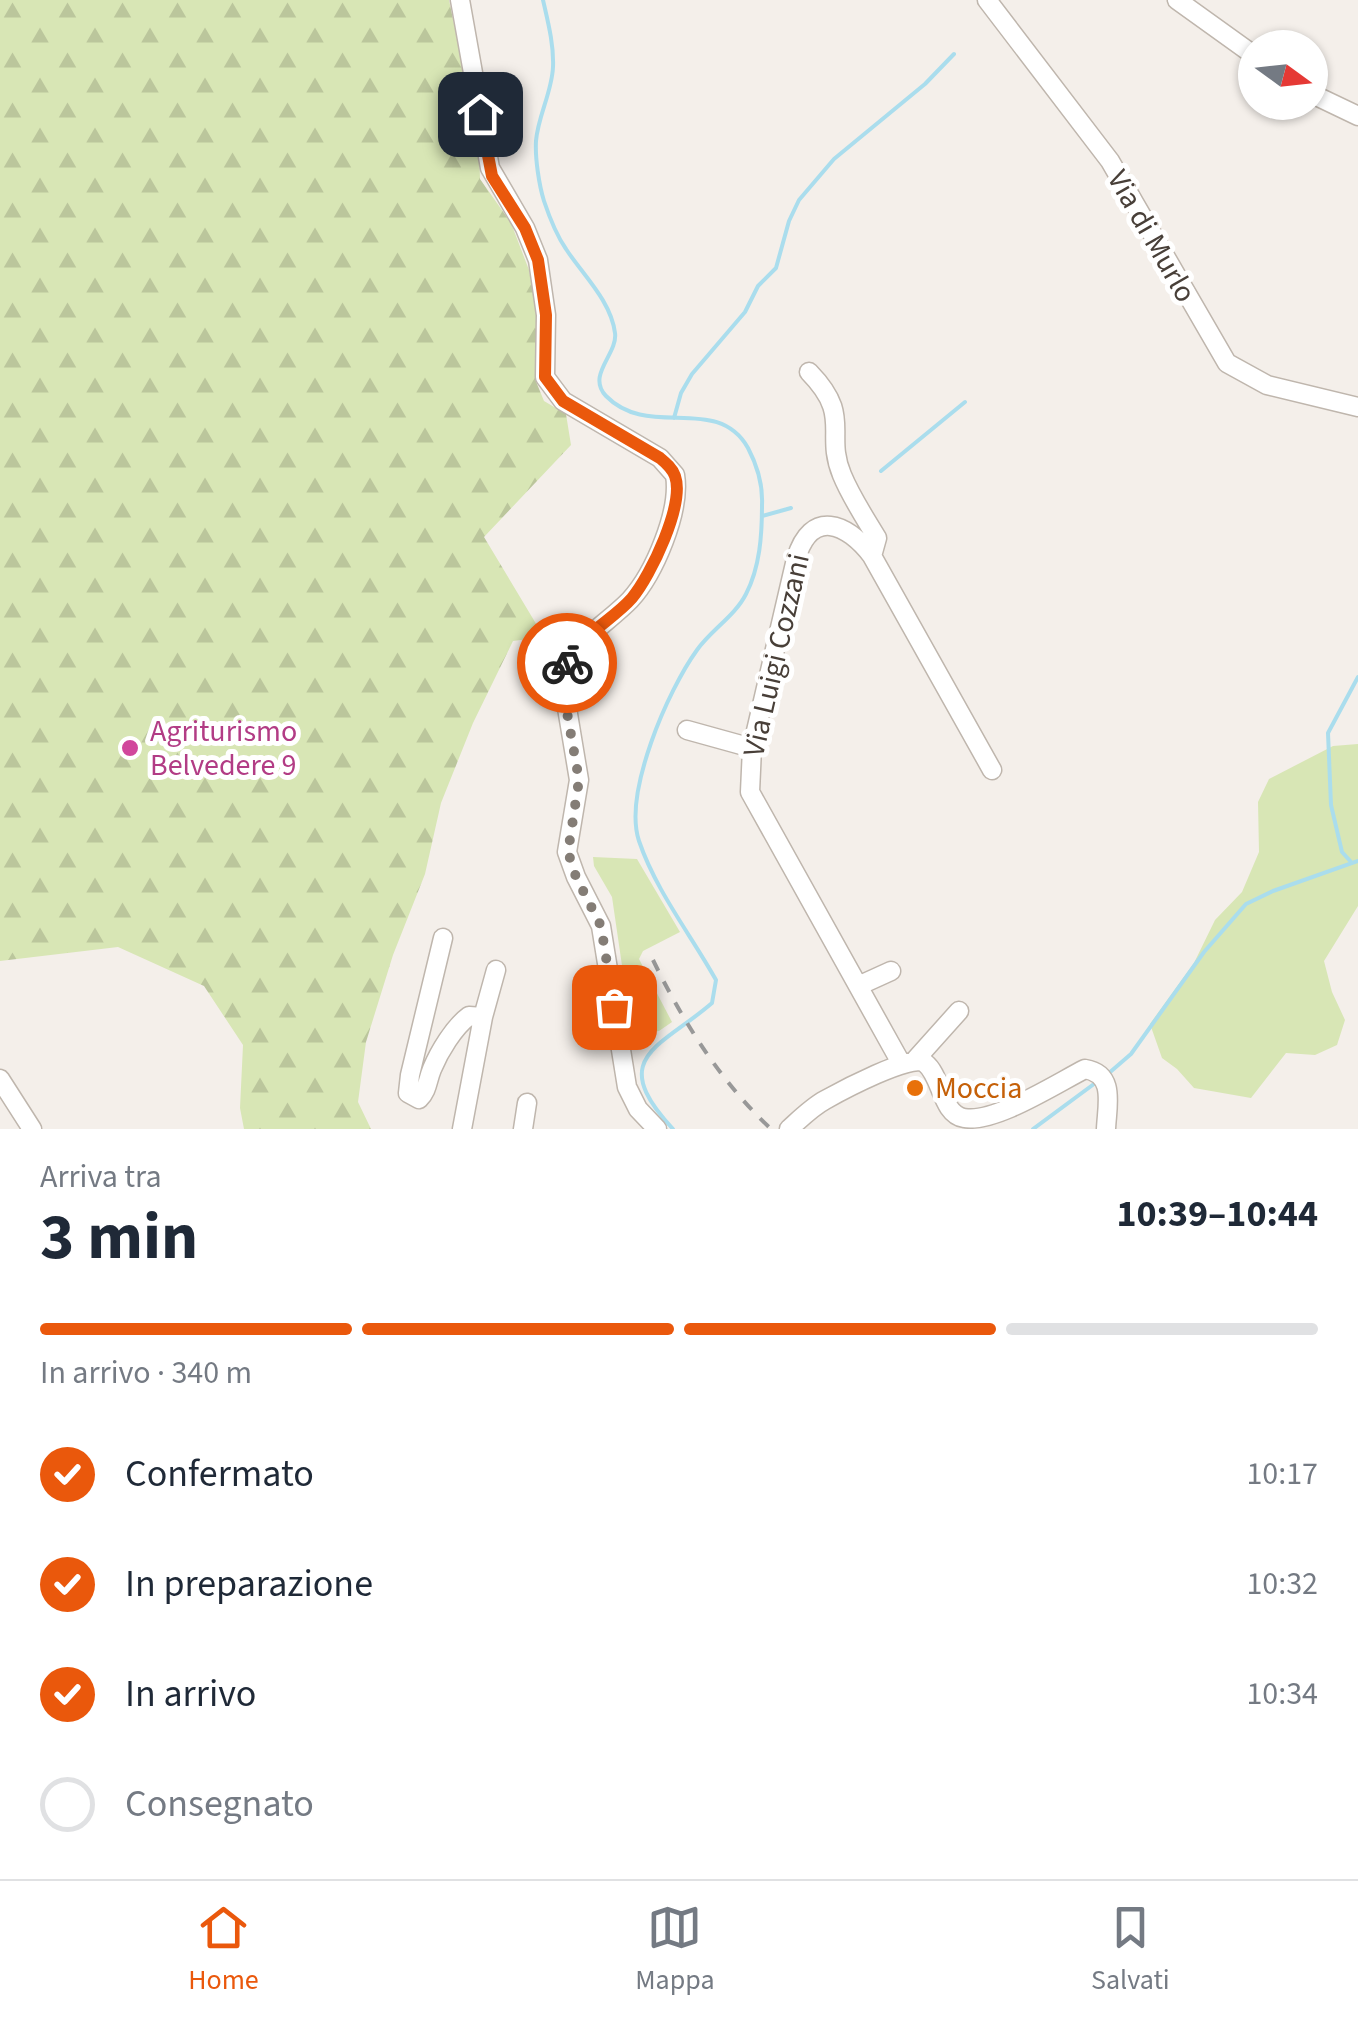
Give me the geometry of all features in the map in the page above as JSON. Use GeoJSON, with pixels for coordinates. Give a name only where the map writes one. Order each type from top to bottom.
{"type":"FeatureCollection","features":[{"type":"Feature","properties":{"kind":"street"},"geometry":{"type":"LineString","coordinates":[[460,0],[490,168],[525,228],[538,260],[546,315],[545,377],[563,401],[660,458],[671,469],[676,485],[674,508],[650,572],[633,597],[574,650],[562,684],[579,780],[568,852],[601,926],[626,1087],[638,1109],[657,1129]]}},
{"type":"Feature","properties":{"kind":"street","name":"Via di Murlo"},"geometry":{"type":"LineString","coordinates":[[988,0],[1110,161],[1227,363],[1267,385],[1358,407]]}},
{"type":"Feature","properties":{"kind":"street"},"geometry":{"type":"LineString","coordinates":[[1177,0],[1238,44]]}},
{"type":"Feature","properties":{"kind":"street"},"geometry":{"type":"LineString","coordinates":[[1328,102],[1358,116]]}},
{"type":"Feature","properties":{"kind":"street"},"geometry":{"type":"LineString","coordinates":[[810,372],[835,409],[841,474],[877,538],[872,556]]}},
{"type":"Feature","properties":{"kind":"street","name":"Via Luigi Cozzani"},"geometry":{"type":"LineString","coordinates":[[963,1124],[952,1112],[927,1064],[908,1061],[858,986],[750,792],[752,748],[800,545],[817,528],[840,527],[858,538],[872,556],[992,770]]}},
{"type":"Feature","properties":{"kind":"street"},"geometry":{"type":"LineString","coordinates":[[686,730],[752,748]]}},
{"type":"Feature","properties":{"kind":"street"},"geometry":{"type":"LineString","coordinates":[[443,938],[410,1075],[408,1093],[412,1097],[419,1099],[425,1094],[432,1068],[460,1023],[469,1016],[483,1016]]}},
{"type":"Feature","properties":{"kind":"street"},"geometry":{"type":"LineString","coordinates":[[462,1129],[483,1016],[496,970]]}},
{"type":"Feature","properties":{"kind":"street"},"geometry":{"type":"LineString","coordinates":[[858,986],[891,970]]}},
{"type":"Feature","properties":{"kind":"street"},"geometry":{"type":"LineString","coordinates":[[789,1129],[822,1101],[908,1061],[959,1011]]}},
{"type":"Feature","properties":{"kind":"street"},"geometry":{"type":"LineString","coordinates":[[963,1124],[994,1114],[1085,1069],[1101,1074],[1107,1084],[1106,1129]]}},
{"type":"Feature","properties":{"kind":"street"},"geometry":{"type":"LineString","coordinates":[[0,1079],[32,1129]]}},
{"type":"Feature","properties":{"kind":"street"},"geometry":{"type":"LineString","coordinates":[[524,1129],[527,1103]]}},
{"type":"Feature","properties":{"kind":"street"},"geometry":{"type":"LineString","coordinates":[[634,1129],[638,1109]]}},
{"type":"Feature","properties":{"kind":"green space"},"geometry":{"type":"Polygon","coordinates":[[[0,0],[449,0],[479,143],[480,179],[511,223],[529,270],[537,314],[535,379],[544,401],[566,414],[571,445],[484,537],[544,637],[513,641],[473,723],[441,803],[425,874],[393,955],[366,1042],[358,1102],[371,1129],[244,1129],[240,1108],[243,1045],[204,986],[118,947],[0,961],[0,0]]]}},
{"type":"Feature","properties":{"kind":"green space"},"geometry":{"type":"Polygon","coordinates":[[[1358,744],[1358,906],[1324,961],[1345,1020],[1337,1045],[1315,1055],[1286,1053],[1251,1098],[1194,1088],[1162,1058],[1150,1024],[1194,963],[1215,920],[1242,892],[1259,852],[1258,802],[1269,779],[1333,746],[1358,744]]]}},
{"type":"Feature","properties":{"kind":"green space"},"geometry":{"type":"Polygon","coordinates":[[[593,857],[637,859],[680,932],[643,951],[639,959],[672,1022],[659,1031],[632,1034],[612,897],[593,857]]]}},
{"type":"Feature","properties":{"kind":"waterway"},"geometry":{"type":"LineString","coordinates":[[543,0],[553,67],[537,132],[538,171],[556,232],[602,299],[612,321],[615,341],[601,372],[601,388],[623,409],[642,415],[701,419],[735,432],[752,455],[762,490],[761,539],[751,584],[736,609],[697,650],[673,690],[651,742],[637,797],[636,821],[646,859],[716,980],[712,1003],[659,1044],[642,1069],[653,1105],[673,1129]]}},
{"type":"Feature","properties":{"kind":"waterway"},"geometry":{"type":"LineString","coordinates":[[674,418],[692,374],[745,312],[758,286],[776,268],[799,200],[834,159],[925,84],[954,54]]}},
{"type":"Feature","properties":{"kind":"waterway"},"geometry":{"type":"LineString","coordinates":[[881,471],[965,402]]}},
{"type":"Feature","properties":{"kind":"waterway"},"geometry":{"type":"LineString","coordinates":[[762,516],[791,508]]}},
{"type":"Feature","properties":{"kind":"waterway"},"geometry":{"type":"LineString","coordinates":[[1352,863],[1342,852],[1331,805],[1328,733],[1358,677]]}},
{"type":"Feature","properties":{"kind":"waterway"},"geometry":{"type":"LineString","coordinates":[[1109,1073],[1131,1054],[1204,952],[1246,904],[1358,861]]}},
{"type":"Feature","properties":{"kind":"waterway"},"geometry":{"type":"LineString","coordinates":[[1033,1129],[1098,1081]]}},
{"type":"Feature","properties":{"kind":"railway"},"geometry":{"type":"LineString","coordinates":[[653,960],[704,1050],[771,1129]]}},
{"type":"Feature","properties":{"kind":"way so far"},"geometry":{"type":"LineString","coordinates":[[567,663],[562,684],[579,780],[568,852],[601,926],[614,1007]]}},
{"type":"Feature","properties":{"kind":"place","name":"Agriturismo Belvedere 9"},"geometry":{"type":"Point","coordinates":[130,748]}},
{"type":"Feature","properties":{"kind":"place","name":"Moccia"},"geometry":{"type":"Point","coordinates":[915,1088]}},
{"type":"Feature","properties":{"kind":"route"},"geometry":{"type":"LineString","coordinates":[[480,114],[492,176],[512,203],[538,260],[546,315],[545,377],[563,401],[660,458],[675,476],[674,508],[650,572],[633,597],[574,650],[567,663]]}}]}
